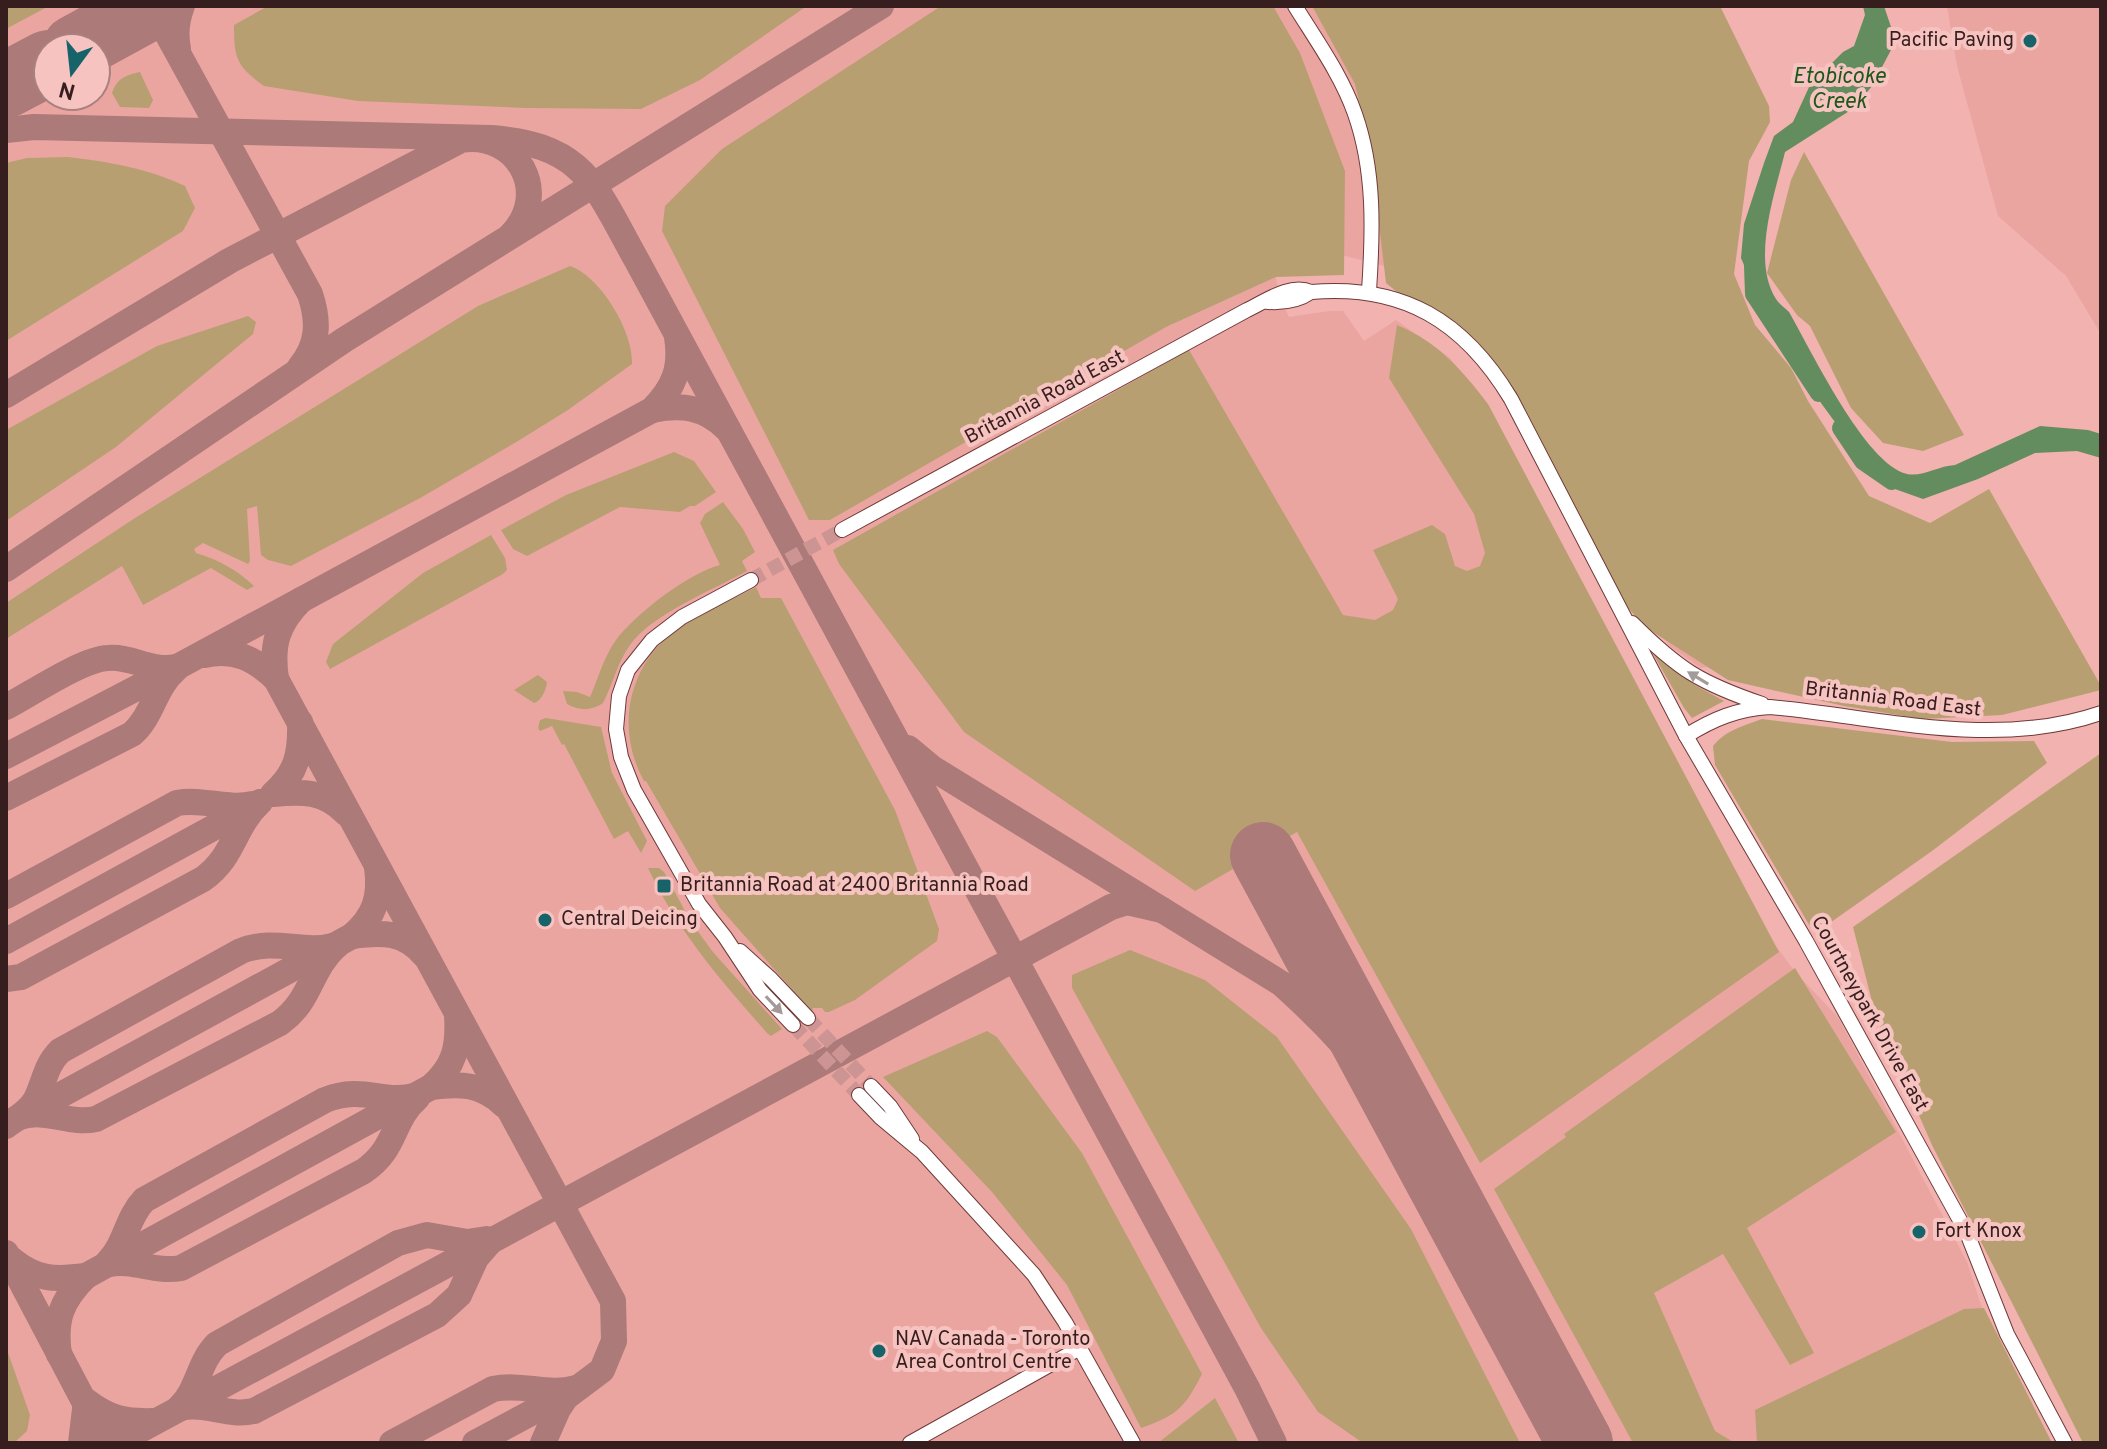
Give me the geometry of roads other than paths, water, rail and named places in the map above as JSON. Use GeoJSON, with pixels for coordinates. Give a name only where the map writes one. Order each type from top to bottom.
{"type":"FeatureCollection","features":[{"type":"Feature","properties":{"kind":"street"},"geometry":{"type":"LineString","coordinates":[[1295,6],[1355,111],[1365,147],[1372,209],[1369,291]]}},
{"type":"Feature","properties":{"kind":"street","name":"Britannia Road East"},"geometry":{"type":"LineString","coordinates":[[842,530],[1247,310],[1268,302],[1283,303],[1302,298],[1311,292],[1369,291],[1437,318],[1466,339],[1493,369],[1621,612]]}},
{"type":"Feature","properties":{"kind":"street"},"geometry":{"type":"LineString","coordinates":[[751,580],[682,617],[652,640],[628,670],[619,696],[616,729],[621,757],[634,790],[699,904],[760,990],[793,1025]]}},
{"type":"Feature","properties":{"kind":"street"},"geometry":{"type":"LineString","coordinates":[[1621,612],[1673,662],[1698,679],[1770,707]]}},
{"type":"Feature","properties":{"kind":"street","name":"Courtneypark Drive East"},"geometry":{"type":"LineString","coordinates":[[1621,612],[1686,736],[1810,947],[1967,1233],[2007,1334],[2065,1443]]}},
{"type":"Feature","properties":{"kind":"street","name":"Britannia Road East"},"geometry":{"type":"LineString","coordinates":[[1686,736],[1721,716],[1770,707],[1950,730],[1994,732],[2041,728],[2101,713]]}},
{"type":"Feature","properties":{"kind":"street"},"geometry":{"type":"LineString","coordinates":[[725,937],[808,1018]]}},
{"type":"Feature","properties":{"kind":"street"},"geometry":{"type":"LineString","coordinates":[[865,1090],[880,1117],[922,1152],[1034,1275],[1080,1348],[1133,1443]]}},
{"type":"Feature","properties":{"kind":"street"},"geometry":{"type":"LineString","coordinates":[[910,1443],[1080,1348]]}},
{"type":"Feature","properties":{"kind":"water","name":"Etobicoke Creek"},"geometry":{"type":"Polygon","coordinates":[[[1863,6],[1884,6],[1894,36],[1891,50],[1872,86],[1854,108],[1785,152],[1771,206],[1765,246],[1765,265],[1776,299],[1789,312],[1840,404],[1857,428],[1891,466],[1907,474],[1955,465],[2040,426],[2101,434],[2101,458],[2077,451],[2035,453],[1923,499],[1892,488],[1851,444],[1821,403],[1792,345],[1761,305],[1741,258],[1744,224],[1764,163],[1774,136],[1793,122],[1810,85],[1843,52],[1854,46],[1865,15],[1863,6]]]}},
{"type":"Feature","properties":{"kind":"waterway","name":"Etobicoke Creek"},"geometry":{"type":"LineString","coordinates":[[1753,266],[1754,294],[1819,393]]}},
{"type":"Feature","properties":{"kind":"waterway","name":"Etobicoke Creek"},"geometry":{"type":"LineString","coordinates":[[1841,428],[1863,461],[1892,481]]}},
{"type":"Feature","properties":{"kind":"tunnel"},"geometry":{"type":"LineString","coordinates":[[751,580],[842,530]]}},
{"type":"Feature","properties":{"kind":"tunnel"},"geometry":{"type":"LineString","coordinates":[[808,1018],[871,1086]]}},
{"type":"Feature","properties":{"kind":"tunnel"},"geometry":{"type":"LineString","coordinates":[[793,1025],[859,1095]]}},
{"type":"Feature","properties":{"kind":"place","name":"Pacific Paving"},"geometry":{"type":"Point","coordinates":[2030,41]}},
{"type":"Feature","properties":{"kind":"place","name":"Britannia Road at 2400 Britannia Road"},"geometry":{"type":"Point","coordinates":[664,886]}},
{"type":"Feature","properties":{"kind":"place","name":"Central Deicing"},"geometry":{"type":"Point","coordinates":[545,920]}},
{"type":"Feature","properties":{"kind":"place","name":"Fort Knox"},"geometry":{"type":"Point","coordinates":[1919,1232]}},
{"type":"Feature","properties":{"kind":"place","name":"NAV Canada - Toronto Area Control Centre"},"geometry":{"type":"Point","coordinates":[879,1351]}}]}
